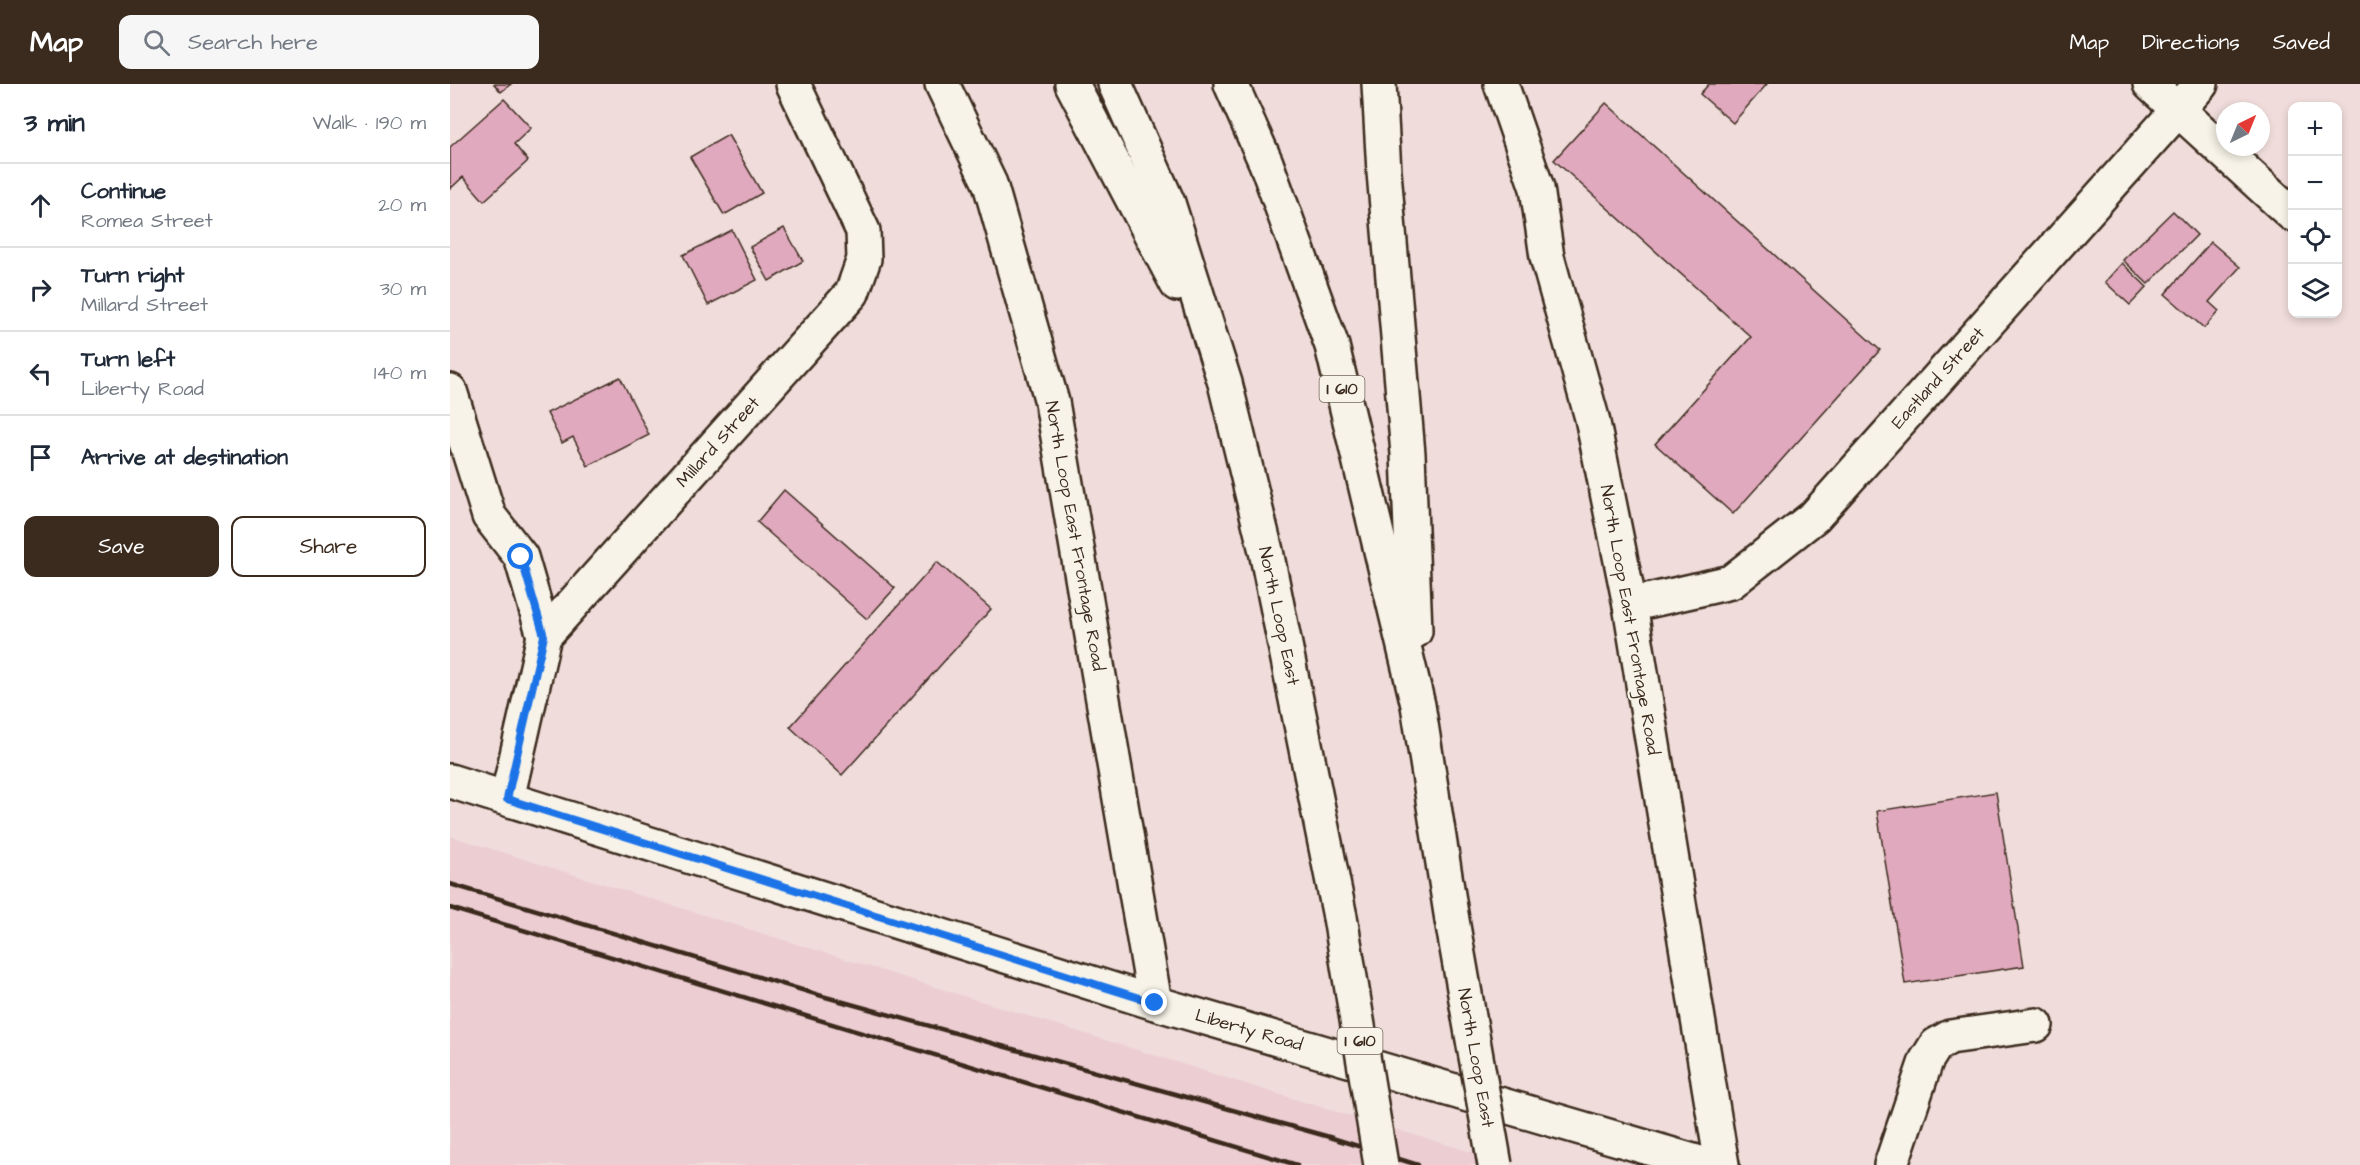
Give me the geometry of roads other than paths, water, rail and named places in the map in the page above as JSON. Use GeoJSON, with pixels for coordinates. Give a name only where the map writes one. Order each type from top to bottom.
{"type":"FeatureCollection","features":[{"type":"Feature","properties":{"kind":"main road","name":"Millard Street"},"geometry":{"type":"LineString","coordinates":[[507,799],[544,636],[852,293],[864,259],[863,231],[793,84]]}},
{"type":"Feature","properties":{"kind":"main road","name":"North Loop East Frontage Road"},"geometry":{"type":"LineString","coordinates":[[942,84],[990,184],[1052,402],[1155,1003]]}},
{"type":"Feature","properties":{"kind":"main road"},"geometry":{"type":"LineString","coordinates":[[1072,84],[1158,246],[1225,383]]}},
{"type":"Feature","properties":{"kind":"main road","name":"North Loop East"},"geometry":{"type":"LineString","coordinates":[[1115,84],[1168,203],[1225,383],[1266,551],[1340,917],[1381,1165]]}},
{"type":"Feature","properties":{"kind":"main road","name":"North Loop East"},"geometry":{"type":"LineString","coordinates":[[1231,84],[1266,163],[1332,346],[1419,705],[1452,920],[1495,1165]]}},
{"type":"Feature","properties":{"kind":"main road"},"geometry":{"type":"LineString","coordinates":[[1379,84],[1384,172],[1408,454],[1419,705]]}},
{"type":"Feature","properties":{"kind":"main road","name":"North Loop East Frontage Road"},"geometry":{"type":"LineString","coordinates":[[1501,84],[1537,188],[1547,257],[1592,418],[1630,606],[1722,1165]]}},
{"type":"Feature","properties":{"kind":"main road"},"geometry":{"type":"LineString","coordinates":[[2150,84],[2288,210]]}},
{"type":"Feature","properties":{"kind":"main road","name":"Eastland Street"},"geometry":{"type":"LineString","coordinates":[[1630,606],[1731,582],[1815,516],[2201,84]]}},
{"type":"Feature","properties":{"kind":"main road"},"geometry":{"type":"LineString","coordinates":[[450,391],[489,516],[521,557],[544,636]]}},
{"type":"Feature","properties":{"kind":"main road","name":"Liberty Road"},"geometry":{"type":"LineString","coordinates":[[450,781],[1155,1003],[1707,1165]]}},
{"type":"Feature","properties":{"kind":"main road"},"geometry":{"type":"LineString","coordinates":[[1891,1165],[1926,1061],[1936,1045],[1950,1037],[2036,1025]]}},
{"type":"Feature","properties":{"kind":"railway"},"geometry":{"type":"LineString","coordinates":[[450,884],[822,996],[1326,1136],[1418,1165]]}},
{"type":"Feature","properties":{"kind":"railway"},"geometry":{"type":"LineString","coordinates":[[450,908],[1297,1165]]}}]}
